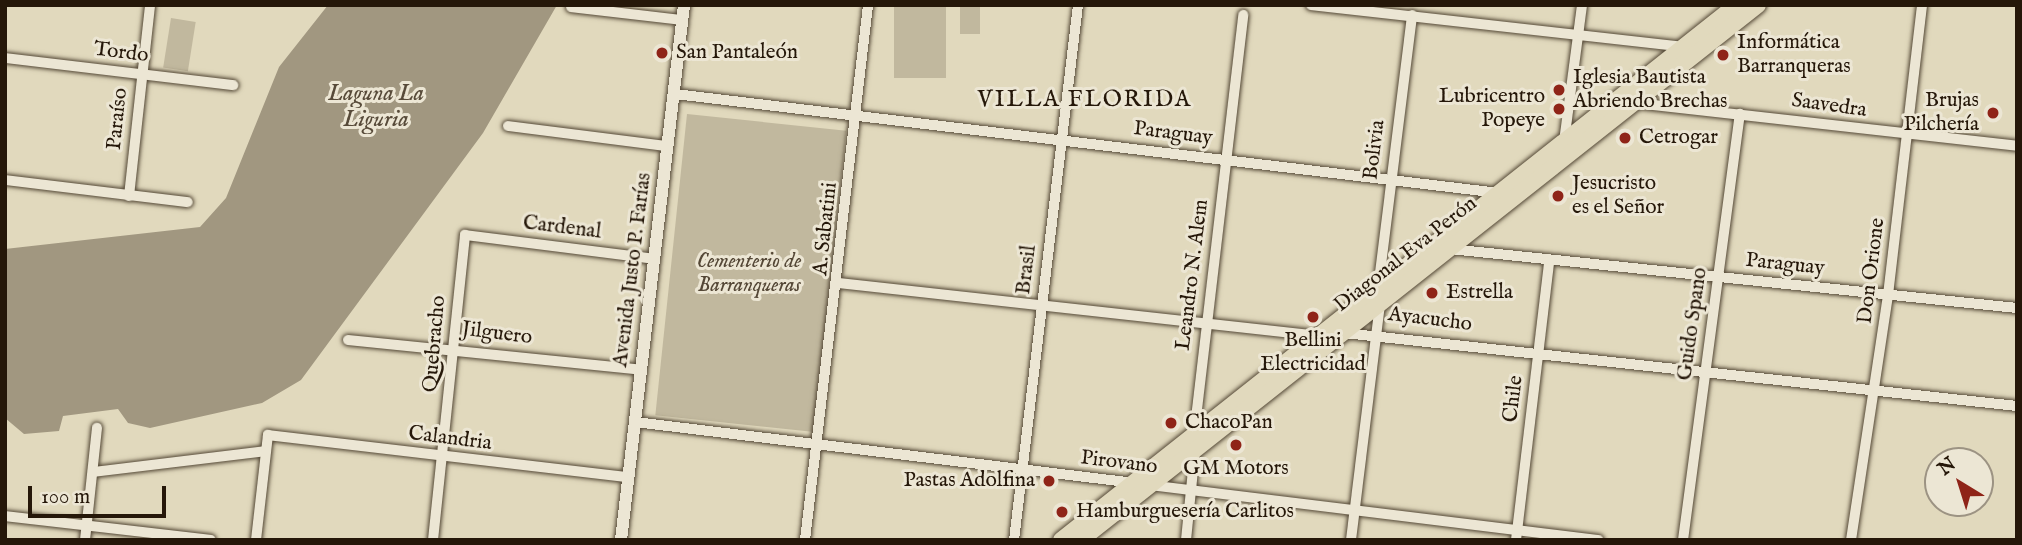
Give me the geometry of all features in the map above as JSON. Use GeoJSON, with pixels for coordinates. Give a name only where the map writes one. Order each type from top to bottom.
{"type":"FeatureCollection","features":[{"type":"Feature","properties":{"kind":"main road","name":"Diagonal Eva Perón"},"geometry":{"type":"LineString","coordinates":[[1060,540],[1133,483],[1195,442],[1340,332],[1499,193],[1736,5]]}},
{"type":"Feature","properties":{"kind":"main road","name":"Diagonal Eva Perón"},"geometry":{"type":"LineString","coordinates":[[1081,540],[1150,486],[1195,442],[1319,336],[1449,249],[1758,5]]}},
{"type":"Feature","properties":{"kind":"street","name":"Paraíso"},"geometry":{"type":"LineString","coordinates":[[129,196],[150,5]]}},
{"type":"Feature","properties":{"kind":"street","name":"Avenida Justo P. Farías"},"geometry":{"type":"LineString","coordinates":[[621,540],[684,5]]}},
{"type":"Feature","properties":{"kind":"street","name":"A. Sabatini"},"geometry":{"type":"LineString","coordinates":[[805,540],[839,283],[868,5]]}},
{"type":"Feature","properties":{"kind":"street","name":"Brasil"},"geometry":{"type":"LineString","coordinates":[[1014,540],[1078,5]]}},
{"type":"Feature","properties":{"kind":"street"},"geometry":{"type":"LineString","coordinates":[[1311,5],[1684,47]]}},
{"type":"Feature","properties":{"kind":"street"},"geometry":{"type":"LineString","coordinates":[[1564,142],[1582,5]]}},
{"type":"Feature","properties":{"kind":"street","name":"Don Orione"},"geometry":{"type":"LineString","coordinates":[[1851,540],[1870,391],[1888,295],[1922,5]]}},
{"type":"Feature","properties":{"kind":"street"},"geometry":{"type":"LineString","coordinates":[[571,7],[682,20]]}},
{"type":"Feature","properties":{"kind":"street","name":"Leandro N. Alem"},"geometry":{"type":"LineString","coordinates":[[1186,540],[1206,326],[1243,15]]}},
{"type":"Feature","properties":{"kind":"street","name":"Bolivia"},"geometry":{"type":"LineString","coordinates":[[1351,540],[1412,15]]}},
{"type":"Feature","properties":{"kind":"street","name":"Tordo"},"geometry":{"type":"LineString","coordinates":[[5,58],[233,85]]}},
{"type":"Feature","properties":{"kind":"street","name":"Paraguay"},"geometry":{"type":"LineString","coordinates":[[675,94],[1499,193]]}},
{"type":"Feature","properties":{"kind":"street","name":"Saavedra"},"geometry":{"type":"LineString","coordinates":[[1635,103],[1908,136],[2017,146]]}},
{"type":"Feature","properties":{"kind":"street","name":"Guido Spano"},"geometry":{"type":"LineString","coordinates":[[1683,540],[1740,114]]}},
{"type":"Feature","properties":{"kind":"street"},"geometry":{"type":"LineString","coordinates":[[508,126],[667,146]]}},
{"type":"Feature","properties":{"kind":"street"},"geometry":{"type":"LineString","coordinates":[[5,180],[188,202]]}},
{"type":"Feature","properties":{"kind":"street","name":"Cardenal"},"geometry":{"type":"LineString","coordinates":[[465,235],[654,259]]}},
{"type":"Feature","properties":{"kind":"street","name":"Quebracho"},"geometry":{"type":"LineString","coordinates":[[433,540],[444,458],[465,235]]}},
{"type":"Feature","properties":{"kind":"street","name":"Paraguay"},"geometry":{"type":"LineString","coordinates":[[1449,249],[1549,263],[2017,308]]}},
{"type":"Feature","properties":{"kind":"street","name":"Chile"},"geometry":{"type":"LineString","coordinates":[[1516,535],[1549,263]]}},
{"type":"Feature","properties":{"kind":"street","name":"Ayacucho"},"geometry":{"type":"LineString","coordinates":[[839,283],[1206,326],[1319,336],[1340,332],[1377,334],[2017,406]]}},
{"type":"Feature","properties":{"kind":"street","name":"Jilguero"},"geometry":{"type":"LineString","coordinates":[[348,340],[454,348],[641,370]]}},
{"type":"Feature","properties":{"kind":"street","name":"Pirovano"},"geometry":{"type":"LineString","coordinates":[[635,422],[1355,510],[1516,535],[1599,540]]}},
{"type":"Feature","properties":{"kind":"street"},"geometry":{"type":"LineString","coordinates":[[85,540],[97,428]]}},
{"type":"Feature","properties":{"kind":"street","name":"Calandria"},"geometry":{"type":"LineString","coordinates":[[266,451],[268,435],[444,458],[628,477]]}},
{"type":"Feature","properties":{"kind":"street"},"geometry":{"type":"LineString","coordinates":[[93,472],[266,451],[256,540]]}},
{"type":"Feature","properties":{"kind":"street"},"geometry":{"type":"LineString","coordinates":[[5,516],[211,540]]}},
{"type":"Feature","properties":{"kind":"green space"},"geometry":{"type":"Polygon","coordinates":[[[894,5],[946,5],[946,78],[894,78],[894,5]]]}},
{"type":"Feature","properties":{"kind":"green space"},"geometry":{"type":"Polygon","coordinates":[[[960,5],[980,5],[980,34],[960,34],[960,5]]]}},
{"type":"Feature","properties":{"kind":"green space"},"geometry":{"type":"Polygon","coordinates":[[[171,18],[196,22],[188,71],[163,67],[171,18]]]}},
{"type":"Feature","properties":{"kind":"green space","name":"Cementerio de Barranqueras"},"geometry":{"type":"Polygon","coordinates":[[[687,114],[846,131],[814,432],[655,415],[687,114]]]}},
{"type":"Feature","properties":{"kind":"water","name":"Laguna La Liguria"},"geometry":{"type":"Polygon","coordinates":[[[328,5],[557,5],[483,133],[301,380],[262,403],[150,428],[128,423],[118,409],[63,416],[59,431],[24,434],[5,418],[5,249],[200,227],[226,198],[279,67],[328,5]]]}},
{"type":"Feature","properties":{"kind":"place","name":"San Pantaleón"},"geometry":{"type":"Point","coordinates":[662,53]}},
{"type":"Feature","properties":{"kind":"place","name":"Informática Barranqueras"},"geometry":{"type":"Point","coordinates":[1723,55]}},
{"type":"Feature","properties":{"kind":"place","name":"Iglesia Bautista Abriendo Brechas"},"geometry":{"type":"Point","coordinates":[1559,90]}},
{"type":"Feature","properties":{"kind":"place","name":"Lubricentro Popeye"},"geometry":{"type":"Point","coordinates":[1559,109]}},
{"type":"Feature","properties":{"kind":"place","name":"Brujas Pilchería"},"geometry":{"type":"Point","coordinates":[1993,113]}},
{"type":"Feature","properties":{"kind":"place","name":"Cetrogar"},"geometry":{"type":"Point","coordinates":[1625,138]}},
{"type":"Feature","properties":{"kind":"place","name":"Jesucristo es el Señor"},"geometry":{"type":"Point","coordinates":[1558,196]}},
{"type":"Feature","properties":{"kind":"place","name":"Estrella"},"geometry":{"type":"Point","coordinates":[1432,293]}},
{"type":"Feature","properties":{"kind":"place","name":"Bellini Electricidad"},"geometry":{"type":"Point","coordinates":[1313,317]}},
{"type":"Feature","properties":{"kind":"place","name":"ChacoPan"},"geometry":{"type":"Point","coordinates":[1171,423]}},
{"type":"Feature","properties":{"kind":"place","name":"GM Motors"},"geometry":{"type":"Point","coordinates":[1236,445]}},
{"type":"Feature","properties":{"kind":"place","name":"Pastas Adolfina"},"geometry":{"type":"Point","coordinates":[1049,481]}},
{"type":"Feature","properties":{"kind":"place","name":"Hamburguesería Carlitos"},"geometry":{"type":"Point","coordinates":[1062,512]}},
{"type":"Feature","properties":{"kind":"district","name":"VILLA FLORIDA"},"geometry":{"type":"Point","coordinates":[1085,100]}}]}
